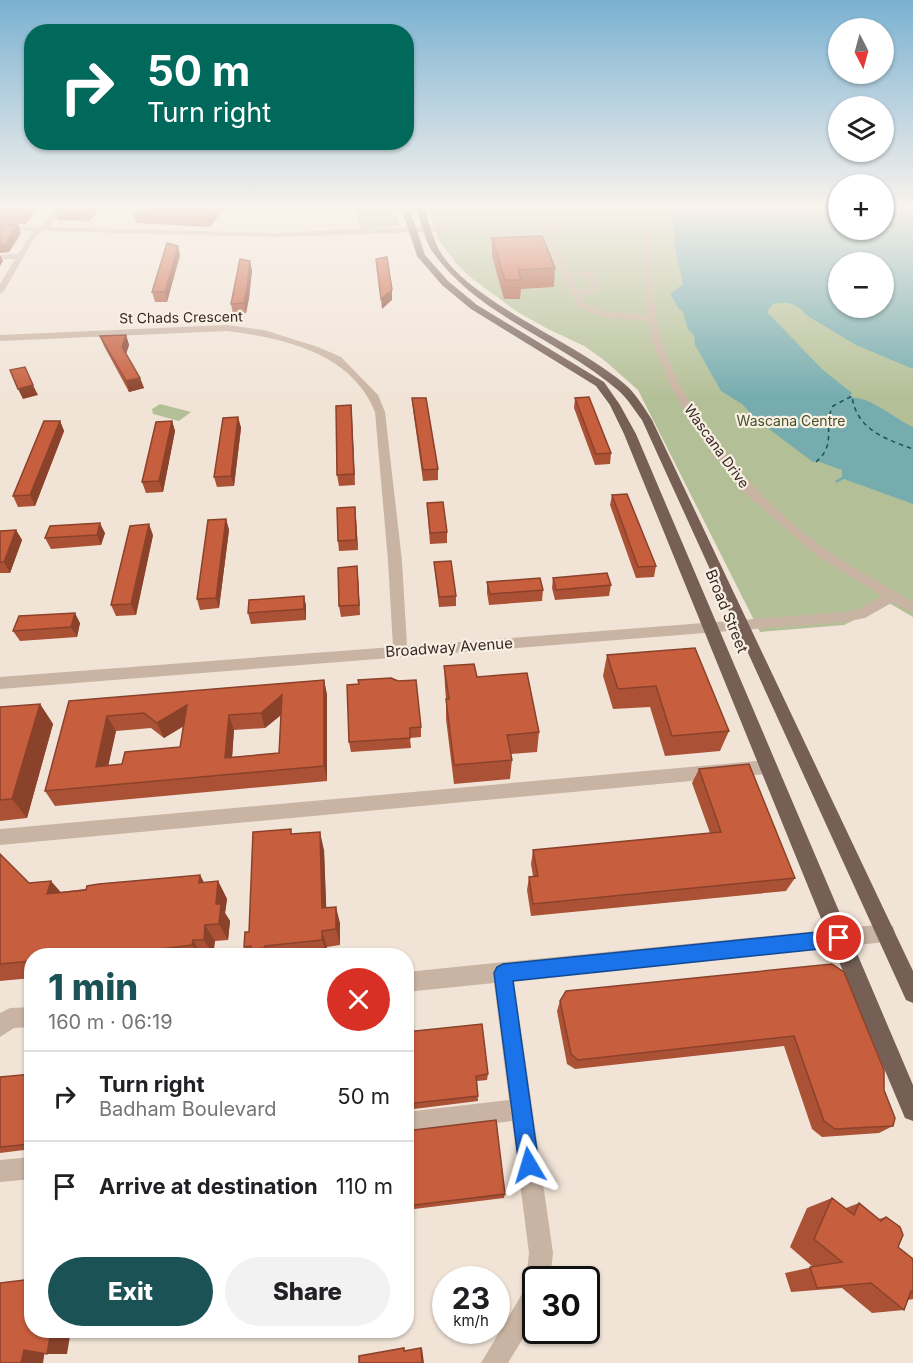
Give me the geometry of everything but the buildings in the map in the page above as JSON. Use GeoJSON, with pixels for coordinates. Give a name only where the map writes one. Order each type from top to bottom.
{"type":"FeatureCollection","features":[{"type":"Feature","properties":{"kind":"main road","name":"Broad Street"},"geometry":{"type":"LineString","coordinates":[[434,271],[474,307],[600,384],[615,405],[630,434],[839,938],[913,1110]]}},
{"type":"Feature","properties":{"kind":"main road","name":"Broad Street"},"geometry":{"type":"LineString","coordinates":[[452,271],[473,291],[582,358],[625,390],[647,420],[913,993]]}},
{"type":"Feature","properties":{"kind":"street"},"geometry":{"type":"LineString","coordinates":[[1,287],[11,271]]}},
{"type":"Feature","properties":{"kind":"street","name":"Wascana Drive"},"geometry":{"type":"LineString","coordinates":[[649,271],[652,318],[664,361],[693,417],[744,486],[822,553],[913,608]]}},
{"type":"Feature","properties":{"kind":"street"},"geometry":{"type":"LineString","coordinates":[[574,293],[591,292],[597,287],[588,274],[564,273],[574,293],[582,306],[596,312],[652,318]]}},
{"type":"Feature","properties":{"kind":"street","name":"St Chads Crescent"},"geometry":{"type":"LineString","coordinates":[[0,338],[239,328],[285,339],[337,359],[374,397],[380,412],[393,541],[400,650]]}},
{"type":"Feature","properties":{"kind":"street","name":"Broadway Avenue"},"geometry":{"type":"LineString","coordinates":[[0,683],[844,617],[860,614],[893,596]]}},
{"type":"Feature","properties":{"kind":"street"},"geometry":{"type":"LineString","coordinates":[[0,837],[768,767]]}},
{"type":"Feature","properties":{"kind":"street"},"geometry":{"type":"LineString","coordinates":[[414,981],[886,933]]}},
{"type":"Feature","properties":{"kind":"street"},"geometry":{"type":"LineString","coordinates":[[503,973],[541,1253],[540,1266]]}},
{"type":"Feature","properties":{"kind":"street"},"geometry":{"type":"LineString","coordinates":[[5,1023],[24,1019]]}},
{"type":"Feature","properties":{"kind":"street"},"geometry":{"type":"LineString","coordinates":[[414,1122],[522,1109]]}},
{"type":"Feature","properties":{"kind":"street"},"geometry":{"type":"LineString","coordinates":[[0,1172],[24,1169]]}},
{"type":"Feature","properties":{"kind":"street"},"geometry":{"type":"LineString","coordinates":[[494,1363],[522,1316]]}},
{"type":"Feature","properties":{"kind":"green space","name":"Wascana Centre"},"geometry":{"type":"Polygon","coordinates":[[[464,271],[828,271],[828,318],[894,318],[894,271],[913,271],[913,617],[889,603],[844,625],[760,632],[638,390],[584,346],[516,311],[464,271]]]}},
{"type":"Feature","properties":{"kind":"green space"},"geometry":{"type":"Polygon","coordinates":[[[160,404],[191,412],[179,421],[153,414],[152,409],[160,404]]]}},
{"type":"Feature","properties":{"kind":"water"},"geometry":{"type":"Polygon","coordinates":[[[680,271],[828,271],[828,318],[894,318],[894,271],[913,271],[913,369],[856,345],[791,304],[773,304],[767,312],[823,370],[852,393],[850,395],[875,404],[913,427],[913,504],[844,479],[836,483],[835,481],[842,477],[842,470],[817,461],[813,462],[757,420],[742,404],[721,391],[695,345],[694,335],[688,329],[683,312],[670,294],[683,284],[680,271]]]}},
{"type":"Feature","properties":{"kind":"ferry route"},"geometry":{"type":"LineString","coordinates":[[816,462],[826,448],[833,406],[852,396],[859,417],[866,425],[882,437],[913,449]]}},
{"type":"Feature","properties":{"kind":"route"},"geometry":{"type":"LineString","coordinates":[[529,1165],[503,973],[839,938]]}}]}
